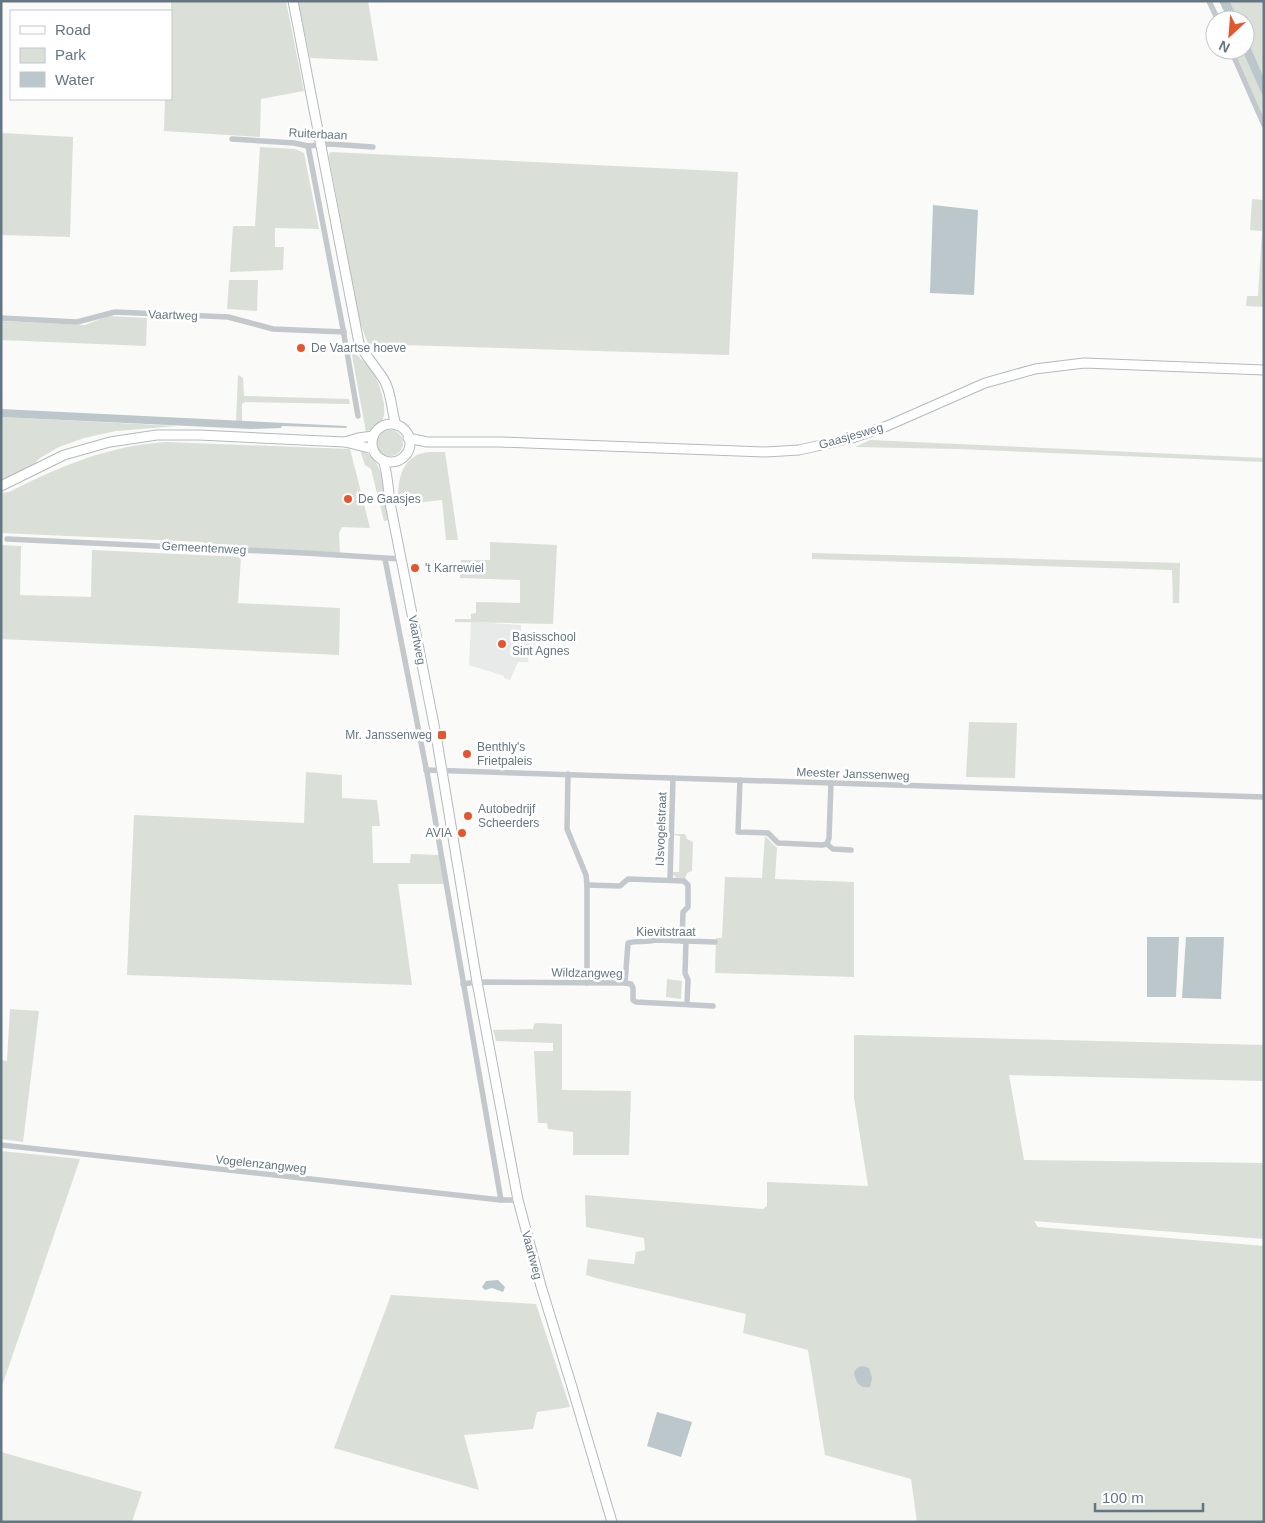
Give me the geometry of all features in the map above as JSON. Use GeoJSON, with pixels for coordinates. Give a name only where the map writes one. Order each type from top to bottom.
{"type":"FeatureCollection","features":[{"type":"Feature","properties":{"kind":"street"},"geometry":{"type":"LineString","coordinates":[[293,1],[360,343],[364,355],[384,380],[389,392],[396,425]]}},
{"type":"Feature","properties":{"kind":"street"},"geometry":{"type":"LineString","coordinates":[[1235,60],[1264,125]]}},
{"type":"Feature","properties":{"kind":"street","name":"Ruiterbaan"},"geometry":{"type":"LineString","coordinates":[[232,139],[294,143],[308,146],[330,144],[373,147]]}},
{"type":"Feature","properties":{"kind":"street"},"geometry":{"type":"LineString","coordinates":[[308,146],[344,330],[358,416]]}},
{"type":"Feature","properties":{"kind":"street","name":"Vaartweg"},"geometry":{"type":"LineString","coordinates":[[1,318],[77,322],[115,312],[228,317],[272,329],[344,330],[356,326]]}},
{"type":"Feature","properties":{"kind":"street","name":"Gaasjesweg"},"geometry":{"type":"LineString","coordinates":[[408,438],[427,442],[500,442],[766,452],[799,450],[852,438],[887,426],[985,383],[1035,369],[1084,363],[1264,370]]}},
{"type":"Feature","properties":{"kind":"street"},"geometry":{"type":"LineString","coordinates":[[385,425],[396,425],[404,430],[408,438],[408,449],[403,457],[394,462],[383,460],[372,448],[373,436],[385,425],[391,405]]}},
{"type":"Feature","properties":{"kind":"street"},"geometry":{"type":"LineString","coordinates":[[1,486],[64,455],[133,437],[198,434],[345,442],[372,448]]}},
{"type":"Feature","properties":{"kind":"street"},"geometry":{"type":"LineString","coordinates":[[345,442],[373,436]]}},
{"type":"Feature","properties":{"kind":"street","name":"Gaasjesweg"},"geometry":{"type":"LineString","coordinates":[[408,449],[427,442]]}},
{"type":"Feature","properties":{"kind":"street","name":"Vaartweg"},"geometry":{"type":"LineString","coordinates":[[383,460],[442,770],[477,982],[518,1200],[541,1286],[612,1522]]}},
{"type":"Feature","properties":{"kind":"street","name":"Vaartweg"},"geometry":{"type":"LineString","coordinates":[[388,482],[394,462]]}},
{"type":"Feature","properties":{"kind":"street","name":"Gemeentenweg"},"geometry":{"type":"LineString","coordinates":[[7,539],[401,559]]}},
{"type":"Feature","properties":{"kind":"street","name":"Vaartweg"},"geometry":{"type":"LineString","coordinates":[[385,559],[426,770],[502,1200]]}},
{"type":"Feature","properties":{"kind":"street"},"geometry":{"type":"LineString","coordinates":[[426,770],[442,770]]}},
{"type":"Feature","properties":{"kind":"street","name":"Meester Janssenweg"},"geometry":{"type":"LineString","coordinates":[[442,770],[1264,797]]}},
{"type":"Feature","properties":{"kind":"street"},"geometry":{"type":"LineString","coordinates":[[568,774],[566,824],[568,834],[586,875],[588,886],[586,983]]}},
{"type":"Feature","properties":{"kind":"street","name":"IJsvogelstraat"},"geometry":{"type":"LineString","coordinates":[[670,880],[673,778]]}},
{"type":"Feature","properties":{"kind":"street"},"geometry":{"type":"LineString","coordinates":[[740,780],[738,832],[768,833],[778,843],[827,844],[833,849],[851,850]]}},
{"type":"Feature","properties":{"kind":"street"},"geometry":{"type":"LineString","coordinates":[[827,844],[829,838],[831,783]]}},
{"type":"Feature","properties":{"kind":"street"},"geometry":{"type":"LineString","coordinates":[[588,886],[620,886],[628,879],[681,880],[687,883],[689,889],[688,907],[683,912],[685,973],[688,980],[687,1004]]}},
{"type":"Feature","properties":{"kind":"street","name":"Kievitstraat"},"geometry":{"type":"LineString","coordinates":[[625,983],[628,943],[655,940],[715,942]]}},
{"type":"Feature","properties":{"kind":"street"},"geometry":{"type":"LineString","coordinates":[[463,984],[477,982]]}},
{"type":"Feature","properties":{"kind":"street","name":"Wildzangweg"},"geometry":{"type":"LineString","coordinates":[[477,982],[625,983],[631,984],[633,1000],[636,1002],[713,1006]]}},
{"type":"Feature","properties":{"kind":"street","name":"Vogelenzangweg"},"geometry":{"type":"LineString","coordinates":[[1,1145],[502,1200],[518,1200]]}},
{"type":"Feature","properties":{"kind":"shaded area","name":"Basisschool Sint Agnes"},"geometry":{"type":"Polygon","coordinates":[[[471,622],[521,625],[521,636],[534,636],[534,652],[529,652],[528,662],[518,662],[510,680],[504,678],[504,676],[469,665],[471,622]]]}},
{"type":"Feature","properties":{"kind":"green space"},"geometry":{"type":"Polygon","coordinates":[[[171,1],[286,1],[304,91],[261,99],[260,137],[164,131],[165,100],[172,100],[171,1]]]}},
{"type":"Feature","properties":{"kind":"green space"},"geometry":{"type":"Polygon","coordinates":[[[298,1],[368,1],[378,61],[310,58],[298,1]]]}},
{"type":"Feature","properties":{"kind":"green space"},"geometry":{"type":"Polygon","coordinates":[[[1230,1],[1264,1],[1264,78],[1255,57],[1255,10],[1234,10],[1230,1]]]}},
{"type":"Feature","properties":{"kind":"green space"},"geometry":{"type":"Polygon","coordinates":[[[1238,60],[1246,60],[1264,99],[1264,118],[1238,60]]]}},
{"type":"Feature","properties":{"kind":"green space"},"geometry":{"type":"Polygon","coordinates":[[[1,133],[73,137],[70,237],[1,235],[1,133]]]}},
{"type":"Feature","properties":{"kind":"green space"},"geometry":{"type":"Polygon","coordinates":[[[260,147],[295,149],[304,153],[319,229],[275,228],[275,247],[284,247],[283,270],[230,272],[233,226],[255,226],[260,147]]]}},
{"type":"Feature","properties":{"kind":"green space"},"geometry":{"type":"Polygon","coordinates":[[[331,152],[738,172],[729,355],[368,344],[360,322],[329,157],[331,152]]]}},
{"type":"Feature","properties":{"kind":"green space"},"geometry":{"type":"Polygon","coordinates":[[[1252,199],[1264,200],[1264,307],[1246,306],[1247,296],[1258,296],[1262,231],[1250,230],[1252,199]]]}},
{"type":"Feature","properties":{"kind":"green space"},"geometry":{"type":"Polygon","coordinates":[[[229,280],[258,280],[257,311],[227,309],[229,280]]]}},
{"type":"Feature","properties":{"kind":"green space"},"geometry":{"type":"Polygon","coordinates":[[[108,316],[147,318],[146,346],[1,340],[1,321],[85,325],[108,316]]]}},
{"type":"Feature","properties":{"kind":"green space"},"geometry":{"type":"Polygon","coordinates":[[[351,350],[373,372],[384,403],[382,421],[366,432],[351,350]]]}},
{"type":"Feature","properties":{"kind":"green space"},"geometry":{"type":"Polygon","coordinates":[[[238,375],[243,378],[244,396],[349,399],[350,404],[245,402],[242,404],[242,422],[236,422],[238,375]]]}},
{"type":"Feature","properties":{"kind":"green space"},"geometry":{"type":"Polygon","coordinates":[[[1,417],[178,426],[116,431],[84,438],[59,447],[40,458],[32,466],[1,481],[1,417]]]}},
{"type":"Feature","properties":{"kind":"green space"},"geometry":{"type":"Polygon","coordinates":[[[390,430],[399,434],[403,443],[399,452],[390,456],[381,452],[377,443],[381,434],[390,430]]]}},
{"type":"Feature","properties":{"kind":"green space"},"geometry":{"type":"Polygon","coordinates":[[[870,440],[1264,458],[1264,462],[958,449],[855,447],[870,440]]]}},
{"type":"Feature","properties":{"kind":"green space"},"geometry":{"type":"Polygon","coordinates":[[[166,442],[350,449],[370,528],[342,527],[339,533],[340,553],[207,547],[203,542],[1,533],[1,493],[9,492],[66,466],[104,453],[144,444],[166,442]]]}},
{"type":"Feature","properties":{"kind":"green space"},"geometry":{"type":"Polygon","coordinates":[[[360,450],[369,454],[380,470],[389,520],[384,521],[371,469],[365,465],[360,450]]]}},
{"type":"Feature","properties":{"kind":"green space"},"geometry":{"type":"Polygon","coordinates":[[[445,452],[458,540],[446,540],[442,500],[398,505],[400,477],[406,464],[420,454],[445,452]]]}},
{"type":"Feature","properties":{"kind":"green space"},"geometry":{"type":"Polygon","coordinates":[[[490,542],[557,545],[553,624],[455,622],[455,619],[471,619],[471,614],[476,613],[476,602],[520,603],[520,580],[460,578],[461,560],[490,560],[490,542]]]}},
{"type":"Feature","properties":{"kind":"green space"},"geometry":{"type":"Polygon","coordinates":[[[1,545],[21,546],[20,595],[91,597],[92,550],[241,557],[238,603],[340,608],[339,655],[1,639],[1,545]]]}},
{"type":"Feature","properties":{"kind":"green space"},"geometry":{"type":"Polygon","coordinates":[[[812,553],[1180,563],[1179,603],[1173,603],[1172,570],[812,559],[812,553]]]}},
{"type":"Feature","properties":{"kind":"green space"},"geometry":{"type":"Polygon","coordinates":[[[969,722],[1017,723],[1015,778],[966,777],[969,722]]]}},
{"type":"Feature","properties":{"kind":"green space"},"geometry":{"type":"Polygon","coordinates":[[[306,772],[342,775],[342,798],[377,800],[380,826],[372,826],[373,863],[410,863],[411,854],[439,855],[444,884],[398,884],[412,985],[127,975],[134,815],[304,823],[306,772]]]}},
{"type":"Feature","properties":{"kind":"green space"},"geometry":{"type":"Polygon","coordinates":[[[674,834],[685,834],[687,839],[693,842],[692,871],[687,873],[685,879],[677,878],[672,872],[679,872],[680,836],[674,834]]]}},
{"type":"Feature","properties":{"kind":"green space"},"geometry":{"type":"Polygon","coordinates":[[[765,836],[777,848],[775,879],[854,882],[854,977],[715,973],[716,938],[722,938],[725,877],[762,878],[765,836]]]}},
{"type":"Feature","properties":{"kind":"green space"},"geometry":{"type":"Polygon","coordinates":[[[667,979],[682,981],[681,999],[666,997],[667,979]]]}},
{"type":"Feature","properties":{"kind":"green space"},"geometry":{"type":"Polygon","coordinates":[[[10,1009],[39,1011],[23,1142],[1,1139],[1,1060],[7,1061],[10,1009]]]}},
{"type":"Feature","properties":{"kind":"green space"},"geometry":{"type":"Polygon","coordinates":[[[534,1024],[562,1024],[562,1090],[631,1091],[629,1155],[573,1155],[573,1132],[548,1129],[547,1123],[538,1123],[534,1051],[553,1051],[553,1043],[496,1041],[493,1030],[533,1029],[534,1024]]]}},
{"type":"Feature","properties":{"kind":"green space"},"geometry":{"type":"Polygon","coordinates":[[[854,1035],[1264,1045],[1264,1081],[1009,1075],[1024,1160],[1264,1163],[1264,1239],[1034,1221],[1038,1227],[1264,1246],[1264,1522],[917,1522],[911,1479],[825,1455],[808,1350],[743,1333],[746,1314],[586,1275],[588,1259],[634,1264],[636,1252],[645,1250],[644,1238],[586,1227],[585,1195],[763,1209],[767,1206],[767,1182],[868,1186],[854,1098],[854,1035]]]}},
{"type":"Feature","properties":{"kind":"green space"},"geometry":{"type":"Polygon","coordinates":[[[1,1151],[80,1159],[1,1389],[1,1151]]]}},
{"type":"Feature","properties":{"kind":"green space"},"geometry":{"type":"Polygon","coordinates":[[[391,1295],[536,1304],[570,1407],[537,1412],[533,1429],[464,1435],[479,1490],[334,1448],[391,1295]]]}},
{"type":"Feature","properties":{"kind":"green space"},"geometry":{"type":"Polygon","coordinates":[[[1,1452],[142,1492],[132,1522],[1,1522],[1,1452]]]}},
{"type":"Feature","properties":{"kind":"water"},"geometry":{"type":"Polygon","coordinates":[[[1219,1],[1230,1],[1234,10],[1223,10],[1219,1]]]}},
{"type":"Feature","properties":{"kind":"water"},"geometry":{"type":"Polygon","coordinates":[[[1255,57],[1264,78],[1264,99],[1246,60],[1255,60],[1255,57]]]}},
{"type":"Feature","properties":{"kind":"water"},"geometry":{"type":"Polygon","coordinates":[[[933,205],[978,210],[974,295],[930,293],[933,205]]]}},
{"type":"Feature","properties":{"kind":"water"},"geometry":{"type":"Polygon","coordinates":[[[1,409],[346,426],[347,428],[282,426],[281,428],[251,429],[1,417],[1,409]]]}},
{"type":"Feature","properties":{"kind":"water"},"geometry":{"type":"Polygon","coordinates":[[[1147,937],[1179,937],[1176,997],[1147,997],[1147,937]]]}},
{"type":"Feature","properties":{"kind":"water"},"geometry":{"type":"Polygon","coordinates":[[[1186,937],[1224,937],[1221,999],[1182,998],[1186,937]]]}},
{"type":"Feature","properties":{"kind":"water"},"geometry":{"type":"Polygon","coordinates":[[[498,1280],[505,1287],[503,1292],[492,1288],[485,1290],[482,1287],[486,1281],[498,1280]]]}},
{"type":"Feature","properties":{"kind":"water"},"geometry":{"type":"Polygon","coordinates":[[[862,1366],[869,1368],[872,1378],[870,1387],[861,1386],[856,1379],[854,1372],[862,1366]]]}},
{"type":"Feature","properties":{"kind":"water"},"geometry":{"type":"Polygon","coordinates":[[[657,1412],[692,1422],[681,1457],[647,1446],[657,1412]]]}},
{"type":"Feature","properties":{"kind":"place","name":"De Vaartse hoeve"},"geometry":{"type":"Point","coordinates":[301,348]}},
{"type":"Feature","properties":{"kind":"place","name":"De Gaasjes"},"geometry":{"type":"Point","coordinates":[348,499]}},
{"type":"Feature","properties":{"kind":"place","name":"'t Karrewiel"},"geometry":{"type":"Point","coordinates":[415,568]}},
{"type":"Feature","properties":{"kind":"place","name":"Basisschool Sint Agnes"},"geometry":{"type":"Point","coordinates":[502,644]}},
{"type":"Feature","properties":{"kind":"place","name":"Mr. Janssenweg"},"geometry":{"type":"Point","coordinates":[442,735]}},
{"type":"Feature","properties":{"kind":"place","name":"Benthly's Frietpaleis"},"geometry":{"type":"Point","coordinates":[467,754]}},
{"type":"Feature","properties":{"kind":"place","name":"Autobedrijf Scheerders"},"geometry":{"type":"Point","coordinates":[468,816]}},
{"type":"Feature","properties":{"kind":"place","name":"AVIA"},"geometry":{"type":"Point","coordinates":[462,833]}}]}
